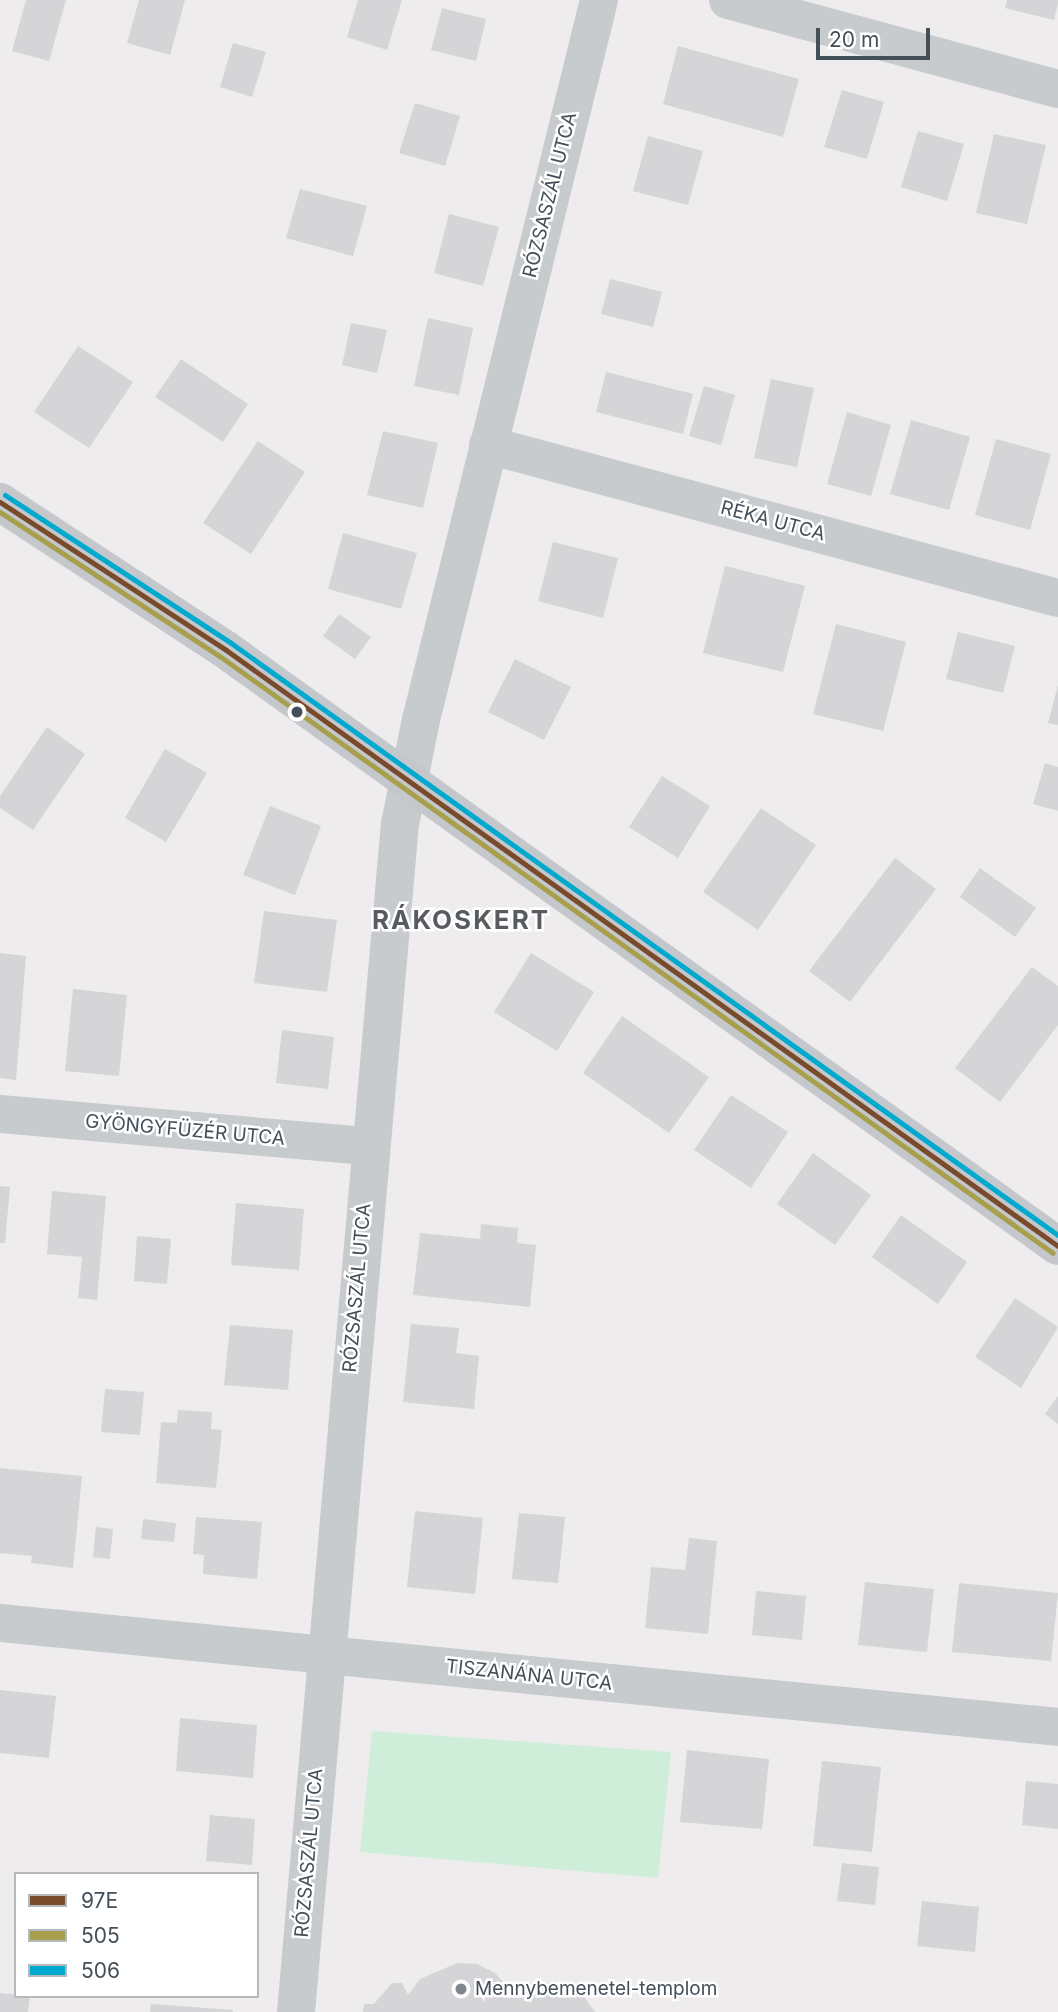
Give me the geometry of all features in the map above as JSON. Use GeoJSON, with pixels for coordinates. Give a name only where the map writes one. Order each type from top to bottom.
{"type":"FeatureCollection","features":[{"type":"Feature","properties":{"kind":"main road"},"geometry":{"type":"LineString","coordinates":[[0,502],[226,650],[407,777],[1058,1246]]}},
{"type":"Feature","properties":{"kind":"street","name":"RÓZSASZÁL UTCA"},"geometry":{"type":"LineString","coordinates":[[296,2012],[369,1146],[407,777],[599,0]]}},
{"type":"Feature","properties":{"kind":"street"},"geometry":{"type":"LineString","coordinates":[[728,0],[1058,89]]}},
{"type":"Feature","properties":{"kind":"street","name":"RÉKA UTCA"},"geometry":{"type":"LineString","coordinates":[[488,444],[1058,598]]}},
{"type":"Feature","properties":{"kind":"street","name":"GYÖNGYFÜZÉR UTCA"},"geometry":{"type":"LineString","coordinates":[[0,1114],[369,1146]]}},
{"type":"Feature","properties":{"kind":"street","name":"TISZANÁNA UTCA"},"geometry":{"type":"LineString","coordinates":[[0,1623],[1058,1727]]}},
{"type":"Feature","properties":{"kind":"green space"},"geometry":{"type":"Polygon","coordinates":[[[372,1731],[671,1752],[658,1878],[360,1852],[372,1731]]]}},
{"type":"Feature","properties":{"kind":"building"},"geometry":{"type":"Polygon","coordinates":[[[26,0],[66,0],[49,61],[12,51],[26,0]]]}},
{"type":"Feature","properties":{"kind":"building"},"geometry":{"type":"Polygon","coordinates":[[[139,0],[185,0],[170,55],[127,43],[139,0]]]}},
{"type":"Feature","properties":{"kind":"building"},"geometry":{"type":"Polygon","coordinates":[[[358,0],[402,0],[387,50],[347,37],[358,0]]]}},
{"type":"Feature","properties":{"kind":"building"},"geometry":{"type":"Polygon","coordinates":[[[1007,0],[1058,0],[1058,3],[1054,20],[1005,8],[1007,0]]]}},
{"type":"Feature","properties":{"kind":"building"},"geometry":{"type":"Polygon","coordinates":[[[442,8],[486,19],[476,61],[431,50],[442,8]]]}},
{"type":"Feature","properties":{"kind":"building"},"geometry":{"type":"Polygon","coordinates":[[[233,43],[266,52],[252,97],[220,87],[233,43]]]}},
{"type":"Feature","properties":{"kind":"building"},"geometry":{"type":"Polygon","coordinates":[[[678,46],[799,79],[783,137],[663,104],[678,46]]]}},
{"type":"Feature","properties":{"kind":"building"},"geometry":{"type":"Polygon","coordinates":[[[842,90],[884,102],[867,159],[824,147],[842,90]]]}},
{"type":"Feature","properties":{"kind":"building"},"geometry":{"type":"Polygon","coordinates":[[[415,103],[460,116],[445,166],[399,153],[415,103]]]}},
{"type":"Feature","properties":{"kind":"building"},"geometry":{"type":"Polygon","coordinates":[[[918,131],[964,144],[947,201],[901,187],[918,131]]]}},
{"type":"Feature","properties":{"kind":"building"},"geometry":{"type":"Polygon","coordinates":[[[994,134],[1046,145],[1027,224],[976,213],[994,134]]]}},
{"type":"Feature","properties":{"kind":"building"},"geometry":{"type":"Polygon","coordinates":[[[648,136],[703,151],[688,205],[633,191],[648,136]]]}},
{"type":"Feature","properties":{"kind":"building"},"geometry":{"type":"Polygon","coordinates":[[[300,189],[367,206],[353,256],[286,238],[300,189]]]}},
{"type":"Feature","properties":{"kind":"building"},"geometry":{"type":"Polygon","coordinates":[[[449,214],[499,227],[483,286],[434,273],[449,214]]]}},
{"type":"Feature","properties":{"kind":"building"},"geometry":{"type":"Polygon","coordinates":[[[610,279],[662,292],[653,327],[601,314],[610,279]]]}},
{"type":"Feature","properties":{"kind":"building"},"geometry":{"type":"Polygon","coordinates":[[[428,318],[473,328],[459,395],[414,386],[428,318]]]}},
{"type":"Feature","properties":{"kind":"building"},"geometry":{"type":"Polygon","coordinates":[[[351,323],[387,330],[377,373],[342,365],[351,323]]]}},
{"type":"Feature","properties":{"kind":"building"},"geometry":{"type":"Polygon","coordinates":[[[78,346],[133,382],[89,448],[34,412],[78,346]]]}},
{"type":"Feature","properties":{"kind":"building"},"geometry":{"type":"Polygon","coordinates":[[[181,359],[248,404],[223,442],[155,397],[181,359]]]}},
{"type":"Feature","properties":{"kind":"building"},"geometry":{"type":"Polygon","coordinates":[[[606,372],[693,394],[683,434],[596,412],[606,372]]]}},
{"type":"Feature","properties":{"kind":"building"},"geometry":{"type":"Polygon","coordinates":[[[771,379],[814,388],[797,467],[754,458],[771,379]]]}},
{"type":"Feature","properties":{"kind":"building"},"geometry":{"type":"Polygon","coordinates":[[[704,386],[735,395],[721,445],[689,436],[704,386]]]}},
{"type":"Feature","properties":{"kind":"building"},"geometry":{"type":"Polygon","coordinates":[[[847,412],[891,425],[871,496],[827,484],[847,412]]]}},
{"type":"Feature","properties":{"kind":"building"},"geometry":{"type":"Polygon","coordinates":[[[911,420],[970,437],[949,510],[890,494],[911,420]]]}},
{"type":"Feature","properties":{"kind":"building"},"geometry":{"type":"Polygon","coordinates":[[[383,431],[438,443],[423,508],[367,495],[383,431]]]}},
{"type":"Feature","properties":{"kind":"building"},"geometry":{"type":"Polygon","coordinates":[[[996,439],[1051,454],[1030,530],[975,515],[996,439]]]}},
{"type":"Feature","properties":{"kind":"building"},"geometry":{"type":"Polygon","coordinates":[[[258,441],[305,472],[251,554],[203,523],[258,441]]]}},
{"type":"Feature","properties":{"kind":"building"},"geometry":{"type":"Polygon","coordinates":[[[343,533],[417,553],[401,609],[328,589],[343,533]]]}},
{"type":"Feature","properties":{"kind":"building"},"geometry":{"type":"Polygon","coordinates":[[[553,542],[618,558],[603,618],[538,601],[553,542]]]}},
{"type":"Feature","properties":{"kind":"building"},"geometry":{"type":"Polygon","coordinates":[[[725,566],[805,586],[783,672],[703,653],[725,566]]]}},
{"type":"Feature","properties":{"kind":"building"},"geometry":{"type":"Polygon","coordinates":[[[339,614],[371,637],[355,659],[323,636],[339,614]]]}},
{"type":"Feature","properties":{"kind":"building"},"geometry":{"type":"Polygon","coordinates":[[[836,624],[906,642],[883,731],[813,714],[836,624]]]}},
{"type":"Feature","properties":{"kind":"building"},"geometry":{"type":"Polygon","coordinates":[[[958,632],[1015,646],[1003,693],[946,679],[958,632]]]}},
{"type":"Feature","properties":{"kind":"building"},"geometry":{"type":"Polygon","coordinates":[[[515,659],[571,687],[544,740],[488,712],[515,659]]]}},
{"type":"Feature","properties":{"kind":"building"},"geometry":{"type":"Polygon","coordinates":[[[1058,685],[1058,725],[1048,723],[1058,685]]]}},
{"type":"Feature","properties":{"kind":"building"},"geometry":{"type":"Polygon","coordinates":[[[47,727],[85,754],[33,830],[0,808],[0,796],[47,727]]]}},
{"type":"Feature","properties":{"kind":"building"},"geometry":{"type":"Polygon","coordinates":[[[165,749],[207,773],[166,842],[125,818],[165,749]]]}},
{"type":"Feature","properties":{"kind":"building"},"geometry":{"type":"Polygon","coordinates":[[[1045,763],[1058,767],[1058,811],[1033,804],[1045,763]]]}},
{"type":"Feature","properties":{"kind":"building"},"geometry":{"type":"Polygon","coordinates":[[[662,776],[710,806],[678,858],[629,827],[662,776]]]}},
{"type":"Feature","properties":{"kind":"building"},"geometry":{"type":"Polygon","coordinates":[[[270,806],[321,826],[295,895],[243,875],[270,806]]]}},
{"type":"Feature","properties":{"kind":"building"},"geometry":{"type":"Polygon","coordinates":[[[761,808],[816,845],[758,930],[703,892],[761,808]]]}},
{"type":"Feature","properties":{"kind":"building"},"geometry":{"type":"Polygon","coordinates":[[[895,858],[936,889],[850,1002],[809,971],[895,858]]]}},
{"type":"Feature","properties":{"kind":"building"},"geometry":{"type":"Polygon","coordinates":[[[980,868],[1036,908],[1015,937],[960,897],[980,868]]]}},
{"type":"Feature","properties":{"kind":"building"},"geometry":{"type":"Polygon","coordinates":[[[264,911],[337,920],[327,992],[254,983],[264,911]]]}},
{"type":"Feature","properties":{"kind":"building"},"geometry":{"type":"Polygon","coordinates":[[[0,953],[26,956],[16,1080],[0,1078],[0,953]]]}},
{"type":"Feature","properties":{"kind":"building"},"geometry":{"type":"Polygon","coordinates":[[[531,953],[594,992],[557,1051],[494,1012],[531,953]]]}},
{"type":"Feature","properties":{"kind":"building"},"geometry":{"type":"Polygon","coordinates":[[[1032,967],[1058,986],[1058,1025],[1000,1102],[955,1068],[1032,967]]]}},
{"type":"Feature","properties":{"kind":"building"},"geometry":{"type":"Polygon","coordinates":[[[73,989],[127,995],[119,1076],[65,1071],[73,989]]]}},
{"type":"Feature","properties":{"kind":"building"},"geometry":{"type":"Polygon","coordinates":[[[622,1016],[709,1077],[669,1133],[583,1073],[622,1016]]]}},
{"type":"Feature","properties":{"kind":"building"},"geometry":{"type":"Polygon","coordinates":[[[282,1030],[334,1037],[328,1089],[276,1083],[282,1030]]]}},
{"type":"Feature","properties":{"kind":"building"},"geometry":{"type":"Polygon","coordinates":[[[731,1095],[788,1132],[751,1188],[694,1150],[731,1095]]]}},
{"type":"Feature","properties":{"kind":"building"},"geometry":{"type":"Polygon","coordinates":[[[813,1153],[871,1195],[835,1245],[777,1204],[813,1153]]]}},
{"type":"Feature","properties":{"kind":"building"},"geometry":{"type":"Polygon","coordinates":[[[0,1186],[10,1187],[5,1243],[0,1243],[0,1186]]]}},
{"type":"Feature","properties":{"kind":"building"},"geometry":{"type":"Polygon","coordinates":[[[52,1191],[106,1196],[97,1300],[78,1298],[82,1257],[47,1254],[52,1191]]]}},
{"type":"Feature","properties":{"kind":"building"},"geometry":{"type":"Polygon","coordinates":[[[236,1203],[304,1209],[299,1270],[231,1265],[236,1203]]]}},
{"type":"Feature","properties":{"kind":"building"},"geometry":{"type":"Polygon","coordinates":[[[901,1215],[967,1262],[938,1304],[872,1257],[901,1215]]]}},
{"type":"Feature","properties":{"kind":"building"},"geometry":{"type":"Polygon","coordinates":[[[481,1224],[518,1228],[517,1243],[536,1245],[530,1307],[413,1295],[420,1233],[480,1239],[481,1224]]]}},
{"type":"Feature","properties":{"kind":"building"},"geometry":{"type":"Polygon","coordinates":[[[137,1236],[171,1239],[167,1284],[134,1281],[137,1236]]]}},
{"type":"Feature","properties":{"kind":"building"},"geometry":{"type":"Polygon","coordinates":[[[1015,1298],[1058,1327],[1021,1388],[975,1357],[1015,1298]]]}},
{"type":"Feature","properties":{"kind":"building"},"geometry":{"type":"Polygon","coordinates":[[[411,1324],[459,1328],[456,1353],[479,1356],[474,1409],[403,1402],[411,1324]]]}},
{"type":"Feature","properties":{"kind":"building"},"geometry":{"type":"Polygon","coordinates":[[[230,1325],[293,1330],[288,1390],[224,1385],[230,1325]]]}},
{"type":"Feature","properties":{"kind":"building"},"geometry":{"type":"Polygon","coordinates":[[[105,1389],[144,1392],[140,1435],[101,1432],[105,1389]]]}},
{"type":"Feature","properties":{"kind":"building"},"geometry":{"type":"Polygon","coordinates":[[[1058,1396],[1058,1424],[1045,1414],[1058,1396]]]}},
{"type":"Feature","properties":{"kind":"building"},"geometry":{"type":"Polygon","coordinates":[[[178,1410],[212,1412],[211,1429],[222,1430],[216,1488],[156,1483],[161,1422],[177,1423],[178,1410]]]}},
{"type":"Feature","properties":{"kind":"building"},"geometry":{"type":"Polygon","coordinates":[[[0,1468],[82,1476],[73,1568],[31,1563],[32,1556],[0,1553],[0,1468]]]}},
{"type":"Feature","properties":{"kind":"building"},"geometry":{"type":"Polygon","coordinates":[[[415,1511],[483,1518],[475,1594],[407,1587],[415,1511]]]}},
{"type":"Feature","properties":{"kind":"building"},"geometry":{"type":"Polygon","coordinates":[[[519,1513],[565,1517],[558,1583],[512,1579],[519,1513]]]}},
{"type":"Feature","properties":{"kind":"building"},"geometry":{"type":"Polygon","coordinates":[[[196,1517],[262,1522],[257,1579],[203,1574],[204,1555],[193,1554],[196,1517]]]}},
{"type":"Feature","properties":{"kind":"building"},"geometry":{"type":"Polygon","coordinates":[[[143,1519],[176,1523],[174,1542],[141,1539],[143,1519]]]}},
{"type":"Feature","properties":{"kind":"building"},"geometry":{"type":"Polygon","coordinates":[[[96,1527],[113,1529],[110,1559],[93,1557],[96,1527]]]}},
{"type":"Feature","properties":{"kind":"building"},"geometry":{"type":"Polygon","coordinates":[[[689,1538],[717,1541],[708,1634],[645,1628],[651,1567],[685,1570],[689,1538]]]}},
{"type":"Feature","properties":{"kind":"building"},"geometry":{"type":"Polygon","coordinates":[[[865,1582],[934,1589],[927,1652],[858,1645],[865,1582]]]}},
{"type":"Feature","properties":{"kind":"building"},"geometry":{"type":"Polygon","coordinates":[[[959,1583],[1058,1593],[1051,1661],[952,1652],[959,1583]]]}},
{"type":"Feature","properties":{"kind":"building"},"geometry":{"type":"Polygon","coordinates":[[[756,1591],[806,1596],[802,1640],[752,1635],[756,1591]]]}},
{"type":"Feature","properties":{"kind":"building"},"geometry":{"type":"Polygon","coordinates":[[[0,1690],[56,1696],[49,1758],[0,1753],[0,1690]]]}},
{"type":"Feature","properties":{"kind":"building"},"geometry":{"type":"Polygon","coordinates":[[[180,1718],[257,1725],[253,1778],[176,1771],[180,1718]]]}},
{"type":"Feature","properties":{"kind":"building"},"geometry":{"type":"Polygon","coordinates":[[[687,1750],[769,1759],[762,1829],[680,1822],[687,1750]]]}},
{"type":"Feature","properties":{"kind":"building"},"geometry":{"type":"Polygon","coordinates":[[[822,1761],[881,1767],[872,1852],[813,1846],[822,1761]]]}},
{"type":"Feature","properties":{"kind":"building"},"geometry":{"type":"Polygon","coordinates":[[[1026,1781],[1058,1784],[1058,1829],[1022,1825],[1026,1781]]]}},
{"type":"Feature","properties":{"kind":"building"},"geometry":{"type":"Polygon","coordinates":[[[210,1815],[255,1819],[252,1865],[206,1861],[210,1815]]]}},
{"type":"Feature","properties":{"kind":"building"},"geometry":{"type":"Polygon","coordinates":[[[842,1863],[879,1867],[875,1905],[837,1901],[842,1863]]]}},
{"type":"Feature","properties":{"kind":"building"},"geometry":{"type":"Polygon","coordinates":[[[922,1901],[979,1907],[975,1952],[917,1946],[922,1901]]]}},
{"type":"Feature","properties":{"kind":"building","name":"Mennybemenetel-templom"},"geometry":{"type":"Polygon","coordinates":[[[457,1963],[477,1964],[495,1973],[512,1992],[532,1982],[567,1984],[582,1994],[595,2012],[363,2012],[364,2004],[374,2004],[392,1983],[402,1983],[408,1995],[420,1979],[457,1963]]]}},
{"type":"Feature","properties":{"kind":"building"},"geometry":{"type":"Polygon","coordinates":[[[0,1993],[14,1994],[14,1998],[30,1998],[28,2012],[0,2012],[0,1993]]]}},
{"type":"Feature","properties":{"kind":"building"},"geometry":{"type":"Polygon","coordinates":[[[151,2004],[233,2010],[233,2012],[150,2012],[151,2004]]]}},
{"type":"Feature","properties":{"kind":"transit line","name":"506"},"geometry":{"type":"LineString","coordinates":[[5,495],[231,643],[1058,1235]]}},
{"type":"Feature","properties":{"kind":"transit line","name":"97E"},"geometry":{"type":"LineString","coordinates":[[0,502],[226,650],[1058,1246]]}},
{"type":"Feature","properties":{"kind":"transit line","name":"505"},"geometry":{"type":"LineString","coordinates":[[0,512],[221,657],[1053,1253]]}},
{"type":"Feature","properties":{"kind":"place","name":"Mennybemenetel-templom"},"geometry":{"type":"Point","coordinates":[461,1989]}},
{"type":"Feature","properties":{"kind":"district","name":"RÁKOSKERT"},"geometry":{"type":"Point","coordinates":[461,920]}}]}
